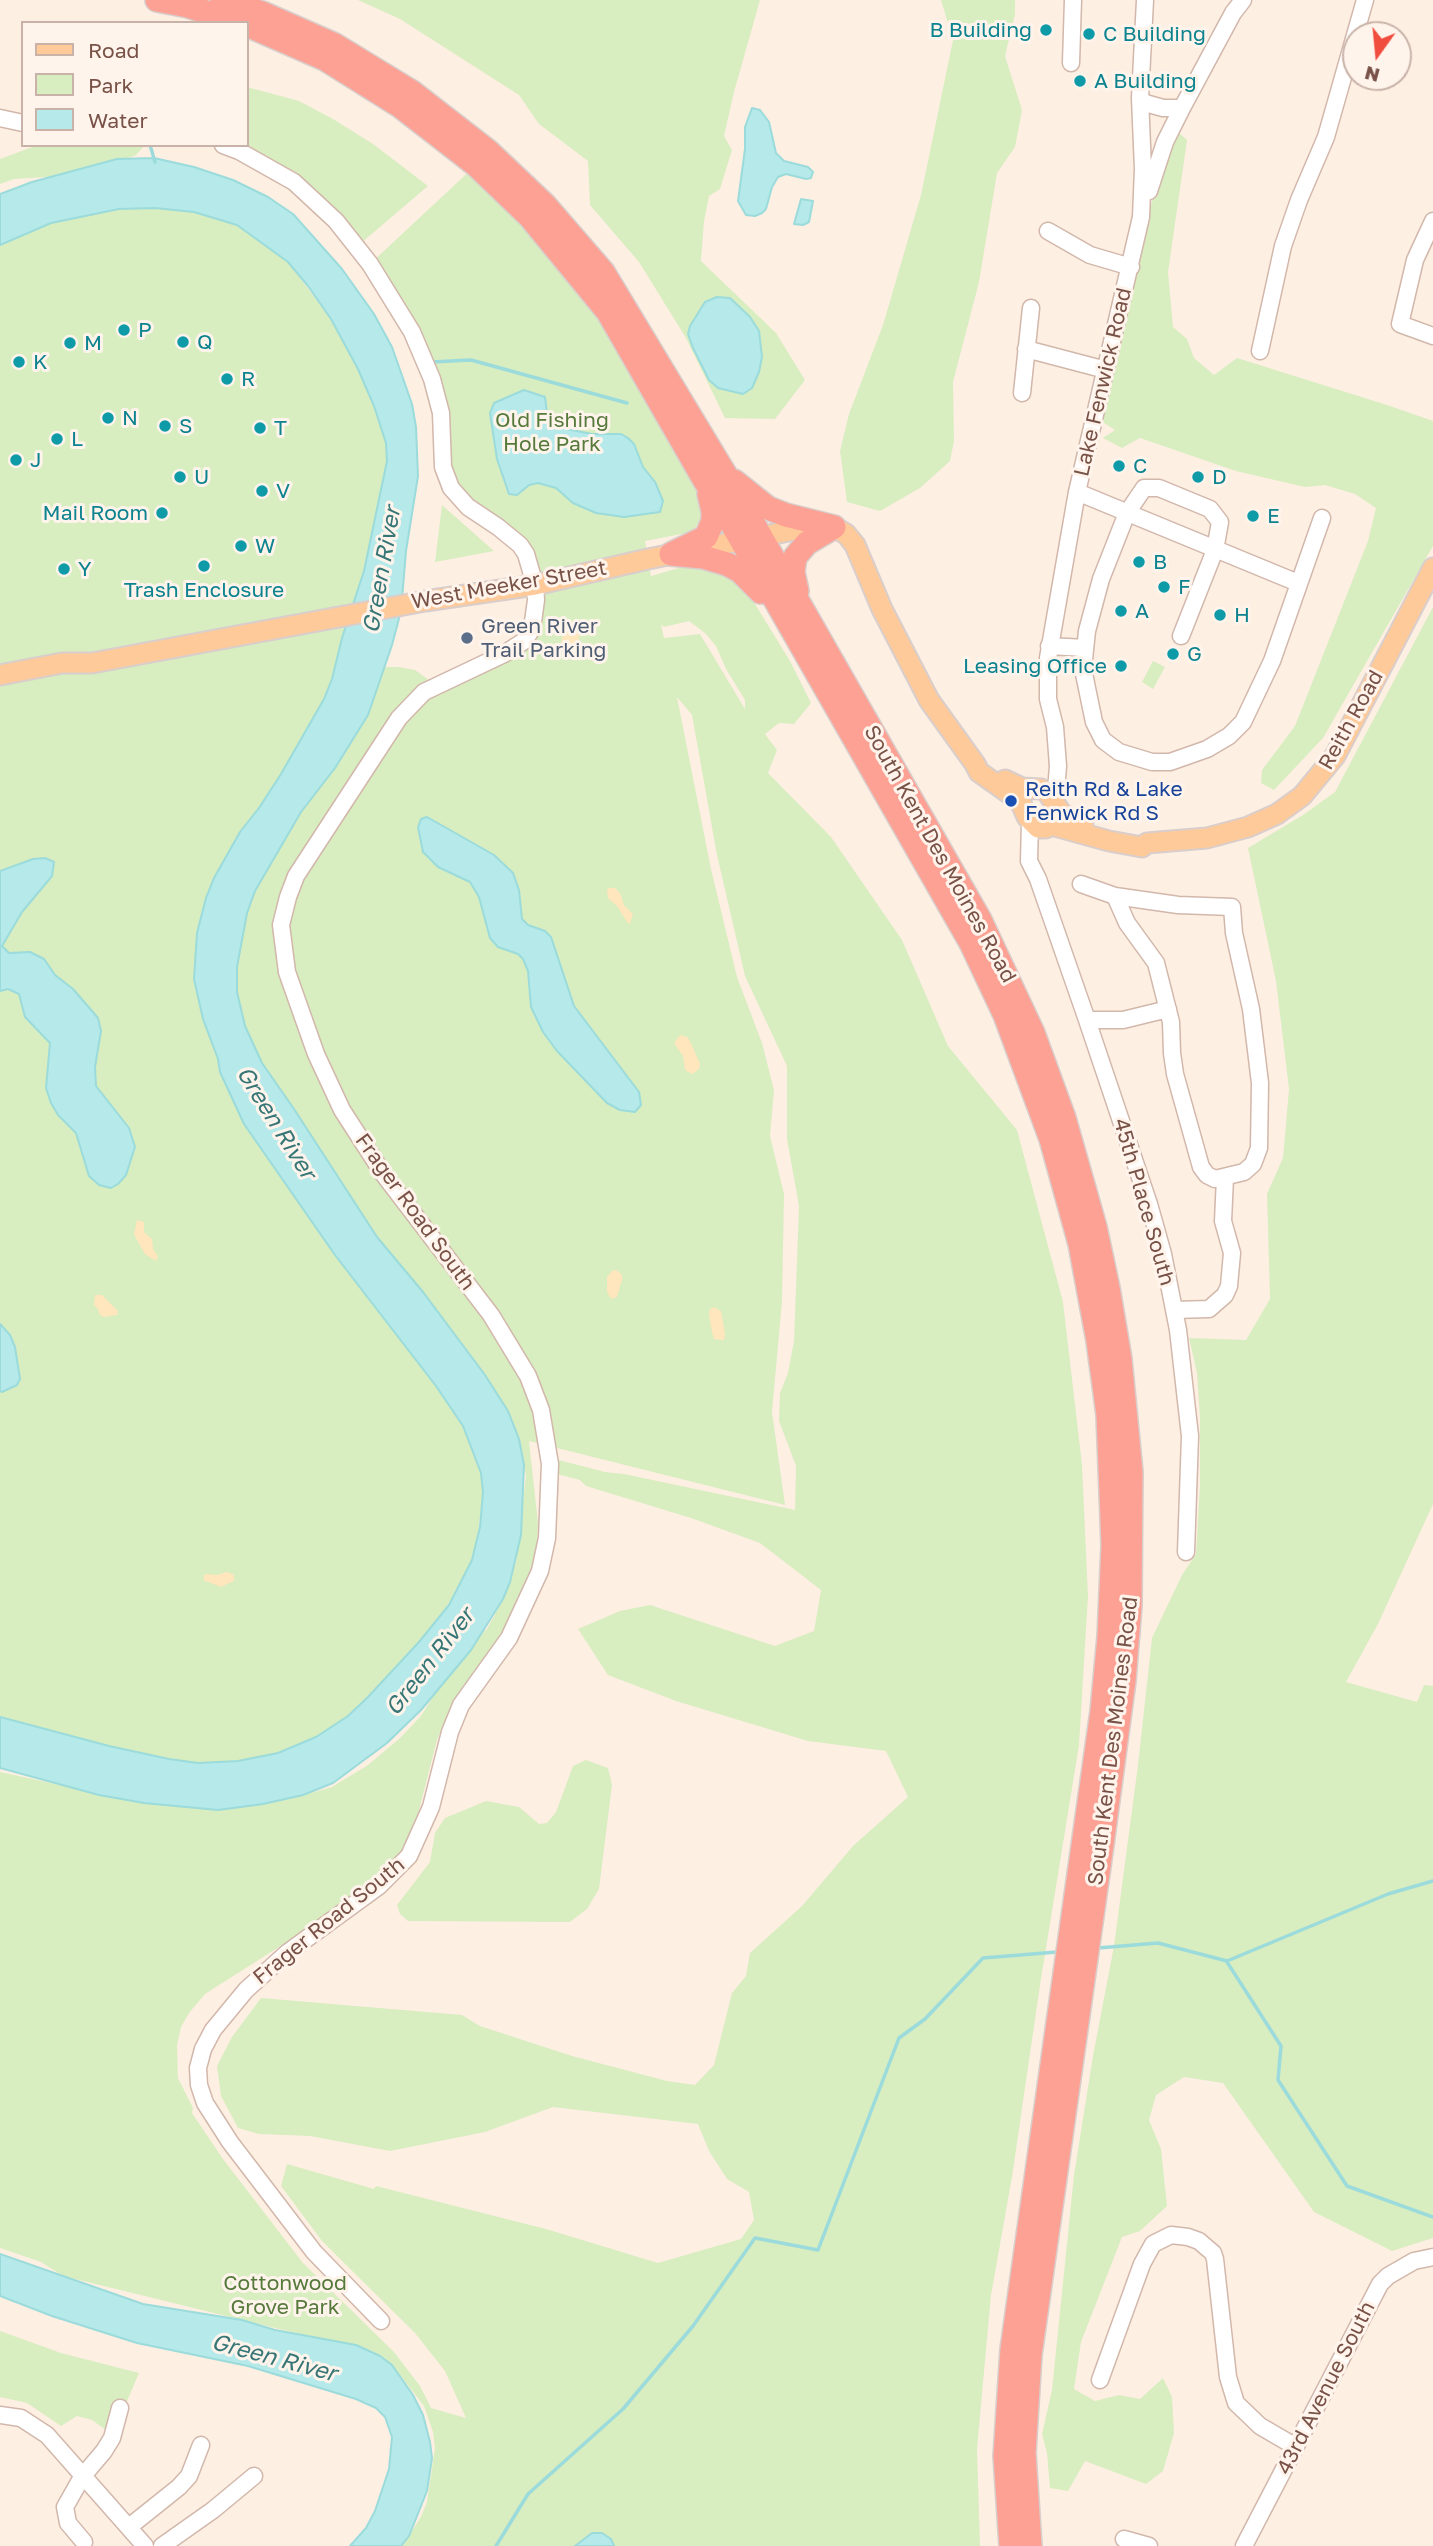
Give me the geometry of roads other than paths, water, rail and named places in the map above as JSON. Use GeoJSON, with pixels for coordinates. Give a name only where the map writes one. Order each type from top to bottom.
{"type":"FeatureCollection","features":[{"type":"Feature","properties":{"kind":"highway","name":"South Kent Des Moines Road"},"geometry":{"type":"LineString","coordinates":[[157,0],[246,21]]}},
{"type":"Feature","properties":{"kind":"highway","name":"South Kent Des Moines Road"},"geometry":{"type":"LineString","coordinates":[[222,0],[250,22],[325,60],[400,106],[476,165],[530,218],[608,312],[715,477],[793,613],[971,943],[1005,1015],[1039,1103],[1068,1199],[1093,1310],[1105,1394],[1113,1532],[1108,1649],[1012,2349],[1005,2456],[1011,2546]]}},
{"type":"Feature","properties":{"kind":"highway"},"geometry":{"type":"LineString","coordinates":[[671,554],[706,537],[710,530],[715,477],[768,508],[834,527]]}},
{"type":"Feature","properties":{"kind":"highway"},"geometry":{"type":"LineString","coordinates":[[793,613],[795,557],[807,543],[834,527]]}},
{"type":"Feature","properties":{"kind":"highway"},"geometry":{"type":"LineString","coordinates":[[671,554],[704,557],[732,566],[793,613]]}},
{"type":"Feature","properties":{"kind":"highway","name":"South Kent Des Moines Road"},"geometry":{"type":"LineString","coordinates":[[793,613],[981,920],[1033,1033],[1064,1118],[1091,1210],[1108,1288],[1124,1396],[1131,1472],[1132,1528],[1125,1668],[1030,2355],[1024,2453],[1030,2546]]}},
{"type":"Feature","properties":{"kind":"main road"},"geometry":{"type":"LineString","coordinates":[[751,539],[804,528],[834,527]]}},
{"type":"Feature","properties":{"kind":"main road","name":"Reith Road"},"geometry":{"type":"LineString","coordinates":[[834,527],[846,534],[855,545],[882,609],[929,700],[979,772],[1041,809],[1125,845],[1142,847],[1147,843],[1207,838],[1248,827],[1277,814],[1302,796],[1335,756],[1433,568]]}},
{"type":"Feature","properties":{"kind":"main road","name":"West Meeker Street"},"geometry":{"type":"LineString","coordinates":[[0,686],[64,673],[92,663],[425,601],[534,585],[751,539]]}},
{"type":"Feature","properties":{"kind":"main road","name":"West Meeker Street"},"geometry":{"type":"LineString","coordinates":[[0,675],[62,663],[92,663]]}},
{"type":"Feature","properties":{"kind":"street"},"geometry":{"type":"LineString","coordinates":[[1071,63],[1073,0]]}},
{"type":"Feature","properties":{"kind":"street","name":"Lake Fenwick Road"},"geometry":{"type":"LineString","coordinates":[[1041,809],[1058,766],[1056,736],[1047,693],[1049,646],[1077,492],[1141,217],[1143,169],[1140,98],[1145,0]]}},
{"type":"Feature","properties":{"kind":"street"},"geometry":{"type":"LineString","coordinates":[[1141,217],[1153,174],[1182,108],[1233,13],[1244,0]]}},
{"type":"Feature","properties":{"kind":"street"},"geometry":{"type":"LineString","coordinates":[[1260,351],[1283,246],[1326,137],[1365,0]]}},
{"type":"Feature","properties":{"kind":"street"},"geometry":{"type":"LineString","coordinates":[[1140,98],[1154,107],[1182,108]]}},
{"type":"Feature","properties":{"kind":"street"},"geometry":{"type":"LineString","coordinates":[[0,118],[21,123]]}},
{"type":"Feature","properties":{"kind":"street","name":"Frager Road South"},"geometry":{"type":"LineString","coordinates":[[228,147],[294,182],[336,221],[370,264],[412,332],[432,379],[441,413],[443,467],[451,488],[468,507],[520,545],[526,554],[536,600],[531,629],[524,641],[504,654],[424,692],[399,718],[296,876],[281,925],[287,972],[316,1054],[342,1110],[384,1175],[491,1315],[528,1376],[541,1410],[550,1464],[550,1514],[540,1571],[509,1638],[461,1705],[450,1732],[429,1815],[409,1856],[379,1886],[287,1953],[246,1990],[213,2031],[203,2049],[198,2068],[199,2085],[205,2103],[230,2142],[314,2252],[381,2322]]}},
{"type":"Feature","properties":{"kind":"street"},"geometry":{"type":"LineString","coordinates":[[1433,221],[1415,260],[1400,324],[1433,336]]}},
{"type":"Feature","properties":{"kind":"street"},"geometry":{"type":"LineString","coordinates":[[1048,231],[1090,255],[1131,267]]}},
{"type":"Feature","properties":{"kind":"street"},"geometry":{"type":"LineString","coordinates":[[1022,393],[1031,308]]}},
{"type":"Feature","properties":{"kind":"street"},"geometry":{"type":"LineString","coordinates":[[1026,349],[1106,370]]}},
{"type":"Feature","properties":{"kind":"street"},"geometry":{"type":"LineString","coordinates":[[1181,636],[1215,550],[1220,528],[1219,519],[1210,509],[1154,487],[1144,488],[1127,513],[1096,594],[1085,648],[1084,678],[1099,735],[1112,748],[1152,762],[1181,759],[1220,743],[1236,730],[1253,705],[1276,651],[1322,518]]}},
{"type":"Feature","properties":{"kind":"street"},"geometry":{"type":"LineString","coordinates":[[1077,492],[1298,583]]}},
{"type":"Feature","properties":{"kind":"street"},"geometry":{"type":"LineString","coordinates":[[1049,646],[1085,648]]}},
{"type":"Feature","properties":{"kind":"street","name":"45th Place South"},"geometry":{"type":"LineString","coordinates":[[1041,809],[1027,855],[1033,865],[1149,1204],[1163,1254],[1174,1310],[1190,1436],[1186,1552]]}},
{"type":"Feature","properties":{"kind":"street"},"geometry":{"type":"LineString","coordinates":[[1081,884],[1115,896],[1178,905],[1232,907],[1234,933],[1251,1009],[1261,1083],[1261,1135],[1258,1151],[1251,1166],[1244,1172],[1225,1178],[1210,1177],[1203,1170],[1175,1074],[1169,1014],[1156,963],[1127,923],[1115,896]]}},
{"type":"Feature","properties":{"kind":"street"},"geometry":{"type":"LineString","coordinates":[[1088,1024],[1136,1027],[1169,1014]]}},
{"type":"Feature","properties":{"kind":"street"},"geometry":{"type":"LineString","coordinates":[[1174,1310],[1209,1309],[1225,1295],[1229,1286],[1232,1253],[1223,1222],[1225,1178]]}},
{"type":"Feature","properties":{"kind":"street"},"geometry":{"type":"LineString","coordinates":[[1100,2380],[1142,2264],[1153,2244],[1171,2235],[1188,2236],[1199,2241],[1213,2253],[1215,2259],[1228,2377],[1234,2399],[1254,2422],[1296,2447]]}},
{"type":"Feature","properties":{"kind":"street","name":"43rd Avenue South"},"geometry":{"type":"LineString","coordinates":[[1244,2546],[1380,2284],[1414,2261],[1433,2257]]}},
{"type":"Feature","properties":{"kind":"street"},"geometry":{"type":"LineString","coordinates":[[84,2542],[68,2522],[65,2507],[82,2476],[104,2451],[120,2408]]}},
{"type":"Feature","properties":{"kind":"street"},"geometry":{"type":"LineString","coordinates":[[0,2415],[22,2418],[47,2435],[145,2546]]}},
{"type":"Feature","properties":{"kind":"street"},"geometry":{"type":"LineString","coordinates":[[129,2526],[189,2476],[201,2445]]}},
{"type":"Feature","properties":{"kind":"street"},"geometry":{"type":"LineString","coordinates":[[162,2546],[213,2511],[254,2476]]}},
{"type":"Feature","properties":{"kind":"street"},"geometry":{"type":"LineString","coordinates":[[1125,2539],[1149,2546]]}},
{"type":"Feature","properties":{"kind":"water"},"geometry":{"type":"Polygon","coordinates":[[[752,108],[760,110],[769,122],[776,153],[784,161],[808,167],[813,172],[811,178],[806,179],[786,174],[778,177],[772,187],[766,209],[755,216],[746,215],[738,201],[745,127],[752,108]]]}},
{"type":"Feature","properties":{"kind":"water","name":"Green River"},"geometry":{"type":"Polygon","coordinates":[[[154,158],[233,180],[268,197],[293,214],[342,269],[374,314],[392,347],[412,404],[418,476],[406,551],[401,611],[392,645],[368,715],[335,768],[301,812],[255,891],[247,913],[237,967],[237,992],[245,1026],[262,1063],[377,1237],[423,1292],[485,1375],[508,1411],[519,1439],[524,1465],[521,1535],[510,1582],[503,1599],[471,1650],[421,1710],[387,1743],[333,1783],[303,1795],[218,1810],[144,1803],[99,1795],[0,1768],[0,1717],[109,1746],[198,1763],[238,1761],[278,1753],[316,1737],[348,1716],[368,1697],[449,1605],[472,1560],[480,1527],[483,1492],[481,1473],[463,1426],[436,1386],[335,1255],[244,1124],[220,1072],[203,1019],[194,979],[197,933],[214,878],[240,832],[281,774],[324,699],[332,679],[364,571],[387,461],[386,443],[374,406],[331,319],[308,286],[288,262],[237,225],[194,212],[155,208],[119,209],[51,223],[0,245],[0,194],[32,182],[117,159],[154,158]]]}},
{"type":"Feature","properties":{"kind":"water"},"geometry":{"type":"Polygon","coordinates":[[[801,199],[813,201],[809,222],[803,225],[794,224],[801,199]]]}},
{"type":"Feature","properties":{"kind":"water"},"geometry":{"type":"Polygon","coordinates":[[[717,297],[730,298],[750,317],[759,331],[762,357],[759,372],[752,388],[743,394],[718,388],[709,380],[688,334],[705,302],[717,297]]]}},
{"type":"Feature","properties":{"kind":"water"},"geometry":{"type":"Polygon","coordinates":[[[524,390],[545,397],[548,421],[552,426],[592,434],[621,434],[628,438],[634,444],[643,467],[655,482],[663,501],[660,512],[624,517],[596,513],[573,503],[556,488],[538,483],[529,485],[517,495],[509,494],[497,459],[490,413],[494,403],[524,390]]]}},
{"type":"Feature","properties":{"kind":"water"},"geometry":{"type":"Polygon","coordinates":[[[427,817],[494,855],[513,873],[519,890],[522,919],[551,937],[574,1006],[639,1092],[641,1105],[635,1112],[620,1110],[607,1103],[557,1051],[543,1032],[531,1007],[528,971],[523,959],[518,954],[498,947],[490,938],[479,897],[470,882],[438,867],[423,852],[418,827],[421,819],[427,817]]]}},
{"type":"Feature","properties":{"kind":"water"},"geometry":{"type":"Polygon","coordinates":[[[45,858],[54,862],[52,876],[22,912],[2,946],[9,953],[30,952],[44,959],[55,975],[73,989],[98,1018],[101,1031],[95,1067],[96,1086],[129,1128],[135,1147],[126,1175],[111,1188],[99,1185],[89,1176],[76,1133],[58,1115],[51,1103],[46,1088],[50,1043],[25,1017],[19,994],[8,989],[0,991],[0,871],[33,859],[45,858]]]}},
{"type":"Feature","properties":{"kind":"water"},"geometry":{"type":"Polygon","coordinates":[[[0,1324],[10,1335],[15,1347],[20,1379],[17,1385],[2,1392],[0,1391],[0,1324]]]}},
{"type":"Feature","properties":{"kind":"water","name":"Green River"},"geometry":{"type":"Polygon","coordinates":[[[0,2254],[143,2304],[242,2320],[275,2330],[356,2345],[380,2356],[392,2365],[413,2395],[423,2415],[430,2442],[432,2458],[427,2491],[409,2536],[401,2546],[350,2546],[366,2528],[375,2511],[389,2469],[392,2437],[385,2417],[376,2408],[356,2399],[248,2366],[137,2343],[0,2296],[0,2254]]]}},
{"type":"Feature","properties":{"kind":"water"},"geometry":{"type":"Polygon","coordinates":[[[592,2533],[602,2533],[611,2539],[614,2546],[575,2546],[592,2533]]]}},
{"type":"Feature","properties":{"kind":"waterway"},"geometry":{"type":"LineString","coordinates":[[151,147],[155,162]]}},
{"type":"Feature","properties":{"kind":"waterway"},"geometry":{"type":"LineString","coordinates":[[432,362],[471,360],[627,403]]}},
{"type":"Feature","properties":{"kind":"waterway"},"geometry":{"type":"LineString","coordinates":[[1098,1948],[1158,1943],[1227,1961],[1388,1894],[1433,1881]]}},
{"type":"Feature","properties":{"kind":"waterway"},"geometry":{"type":"LineString","coordinates":[[496,2546],[528,2494],[623,2409],[693,2326],[755,2238],[818,2250],[899,2038],[925,2019],[983,1958],[1057,1952]]}},
{"type":"Feature","properties":{"kind":"waterway"},"geometry":{"type":"LineString","coordinates":[[1227,1962],[1281,2046],[1278,2080],[1347,2186],[1433,2217]]}},
{"type":"Feature","properties":{"kind":"place","name":"B Building"},"geometry":{"type":"Point","coordinates":[1046,30]}},
{"type":"Feature","properties":{"kind":"place","name":"C Building"},"geometry":{"type":"Point","coordinates":[1089,34]}},
{"type":"Feature","properties":{"kind":"place","name":"A Building"},"geometry":{"type":"Point","coordinates":[1080,81]}},
{"type":"Feature","properties":{"kind":"place","name":"P"},"geometry":{"type":"Point","coordinates":[124,330]}},
{"type":"Feature","properties":{"kind":"place","name":"Q"},"geometry":{"type":"Point","coordinates":[183,342]}},
{"type":"Feature","properties":{"kind":"place","name":"M"},"geometry":{"type":"Point","coordinates":[70,343]}},
{"type":"Feature","properties":{"kind":"place","name":"K"},"geometry":{"type":"Point","coordinates":[19,362]}},
{"type":"Feature","properties":{"kind":"place","name":"R"},"geometry":{"type":"Point","coordinates":[227,379]}},
{"type":"Feature","properties":{"kind":"place","name":"N"},"geometry":{"type":"Point","coordinates":[108,418]}},
{"type":"Feature","properties":{"kind":"place","name":"S"},"geometry":{"type":"Point","coordinates":[165,426]}},
{"type":"Feature","properties":{"kind":"place","name":"T"},"geometry":{"type":"Point","coordinates":[260,428]}},
{"type":"Feature","properties":{"kind":"place","name":"L"},"geometry":{"type":"Point","coordinates":[57,439]}},
{"type":"Feature","properties":{"kind":"place","name":"J"},"geometry":{"type":"Point","coordinates":[16,460]}},
{"type":"Feature","properties":{"kind":"place","name":"C"},"geometry":{"type":"Point","coordinates":[1119,466]}},
{"type":"Feature","properties":{"kind":"place","name":"U"},"geometry":{"type":"Point","coordinates":[180,477]}},
{"type":"Feature","properties":{"kind":"place","name":"D"},"geometry":{"type":"Point","coordinates":[1198,477]}},
{"type":"Feature","properties":{"kind":"place","name":"V"},"geometry":{"type":"Point","coordinates":[262,491]}},
{"type":"Feature","properties":{"kind":"place","name":"Mail Room"},"geometry":{"type":"Point","coordinates":[162,513]}},
{"type":"Feature","properties":{"kind":"place","name":"E"},"geometry":{"type":"Point","coordinates":[1253,516]}},
{"type":"Feature","properties":{"kind":"place","name":"W"},"geometry":{"type":"Point","coordinates":[241,546]}},
{"type":"Feature","properties":{"kind":"place","name":"B"},"geometry":{"type":"Point","coordinates":[1139,562]}},
{"type":"Feature","properties":{"kind":"place","name":"Trash Enclosure"},"geometry":{"type":"Point","coordinates":[204,566]}},
{"type":"Feature","properties":{"kind":"place","name":"Y"},"geometry":{"type":"Point","coordinates":[64,569]}},
{"type":"Feature","properties":{"kind":"place","name":"F"},"geometry":{"type":"Point","coordinates":[1164,587]}},
{"type":"Feature","properties":{"kind":"place","name":"A"},"geometry":{"type":"Point","coordinates":[1121,611]}},
{"type":"Feature","properties":{"kind":"place","name":"H"},"geometry":{"type":"Point","coordinates":[1220,615]}},
{"type":"Feature","properties":{"kind":"place","name":"Green River Trail Parking"},"geometry":{"type":"Point","coordinates":[467,638]}},
{"type":"Feature","properties":{"kind":"place","name":"G"},"geometry":{"type":"Point","coordinates":[1173,654]}},
{"type":"Feature","properties":{"kind":"place","name":"Leasing Office"},"geometry":{"type":"Point","coordinates":[1121,666]}},
{"type":"Feature","properties":{"kind":"place","name":"Reith Rd & Lake Fenwick Rd S"},"geometry":{"type":"Point","coordinates":[1011,801]}},
{"type":"Feature","properties":{"kind":"park label","name":"Old Fishing Hole Park"},"geometry":{"type":"Point","coordinates":[552,432]}},
{"type":"Feature","properties":{"kind":"park label","name":"Cottonwood Grove Park"},"geometry":{"type":"Point","coordinates":[285,2295]}}]}
